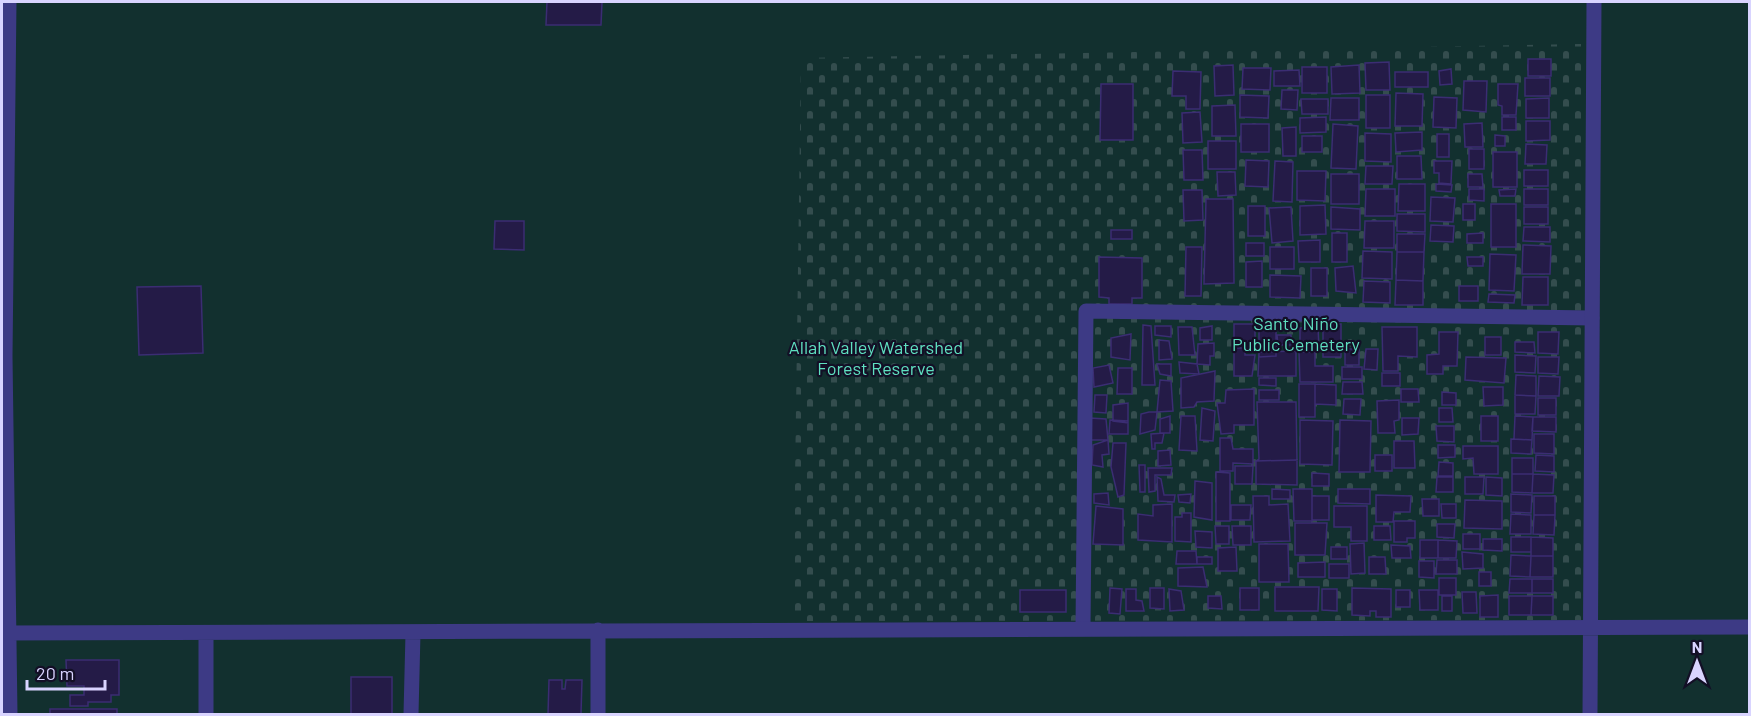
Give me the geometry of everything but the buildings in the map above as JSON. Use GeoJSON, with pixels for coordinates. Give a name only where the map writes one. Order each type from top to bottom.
{"type":"FeatureCollection","features":[{"type":"Feature","properties":{"kind":"street"},"geometry":{"type":"LineString","coordinates":[[9,2],[5,356],[6,633],[10,714]]}},
{"type":"Feature","properties":{"kind":"street"},"geometry":{"type":"LineString","coordinates":[[1590,714],[1594,2]]}},
{"type":"Feature","properties":{"kind":"street"},"geometry":{"type":"LineString","coordinates":[[1083,628],[1086,311],[1592,318]]}},
{"type":"Feature","properties":{"kind":"street"},"geometry":{"type":"LineString","coordinates":[[6,633],[1749,627]]}},
{"type":"Feature","properties":{"kind":"street"},"geometry":{"type":"LineString","coordinates":[[598,630],[598,714]]}},
{"type":"Feature","properties":{"kind":"street"},"geometry":{"type":"LineString","coordinates":[[206,633],[206,714]]}},
{"type":"Feature","properties":{"kind":"street"},"geometry":{"type":"LineString","coordinates":[[411,714],[413,633]]}},
{"type":"Feature","properties":{"kind":"green space","name":"Allah Valley Watershed Forest Reserve"},"geometry":{"type":"Polygon","coordinates":[[[2,2],[1749,2],[1749,714],[2,714],[2,2]]]}},
{"type":"Feature","properties":{"kind":"green space","name":"Santo Niño Public Cemetery"},"geometry":{"type":"Polygon","coordinates":[[[1581,44],[1581,620],[793,621],[801,58],[1581,44]]]}}]}
